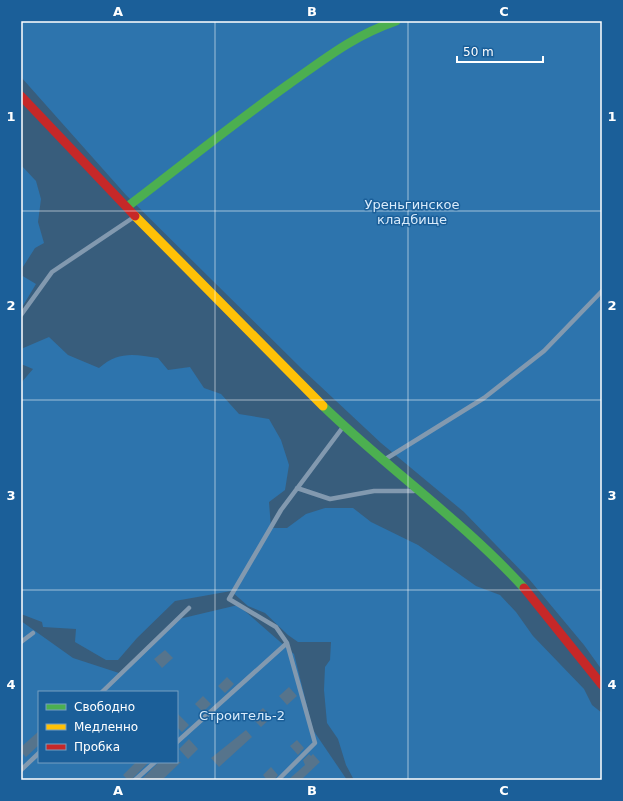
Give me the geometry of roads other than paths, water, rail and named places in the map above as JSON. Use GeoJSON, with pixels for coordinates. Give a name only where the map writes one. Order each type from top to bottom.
{"type":"FeatureCollection","features":[{"type":"Feature","properties":{"kind":"main road"},"geometry":{"type":"LineString","coordinates":[[126,207],[268,99],[350,41],[371,30],[396,21]]}},
{"type":"Feature","properties":{"kind":"main road"},"geometry":{"type":"LineString","coordinates":[[21,96],[126,207],[270,354],[383,461],[478,541],[522,587],[573,647],[602,685]]}},
{"type":"Feature","properties":{"kind":"lane"},"geometry":{"type":"LineString","coordinates":[[21,315],[52,272],[135,216]]}},
{"type":"Feature","properties":{"kind":"lane"},"geometry":{"type":"LineString","coordinates":[[383,461],[484,398],[544,351],[602,291]]}},
{"type":"Feature","properties":{"kind":"lane"},"geometry":{"type":"LineString","coordinates":[[278,780],[315,743],[287,643],[276,627],[229,599],[281,510],[344,425]]}},
{"type":"Feature","properties":{"kind":"lane"},"geometry":{"type":"LineString","coordinates":[[297,488],[330,499],[374,491],[418,491]]}},
{"type":"Feature","properties":{"kind":"lane"},"geometry":{"type":"LineString","coordinates":[[103,691],[189,608]]}},
{"type":"Feature","properties":{"kind":"lane"},"geometry":{"type":"LineString","coordinates":[[21,642],[33,633]]}},
{"type":"Feature","properties":{"kind":"lane"},"geometry":{"type":"LineString","coordinates":[[178,741],[287,643]]}},
{"type":"Feature","properties":{"kind":"lane"},"geometry":{"type":"LineString","coordinates":[[21,770],[38,754]]}},
{"type":"Feature","properties":{"kind":"lane"},"geometry":{"type":"LineString","coordinates":[[135,780],[154,763]]}},
{"type":"Feature","properties":{"kind":"park label","name":"Уреньгинское кладбище"},"geometry":{"type":"Point","coordinates":[412,212]}},
{"type":"Feature","properties":{"kind":"park label","name":"Строитель-2"},"geometry":{"type":"Point","coordinates":[242,715]}}]}
